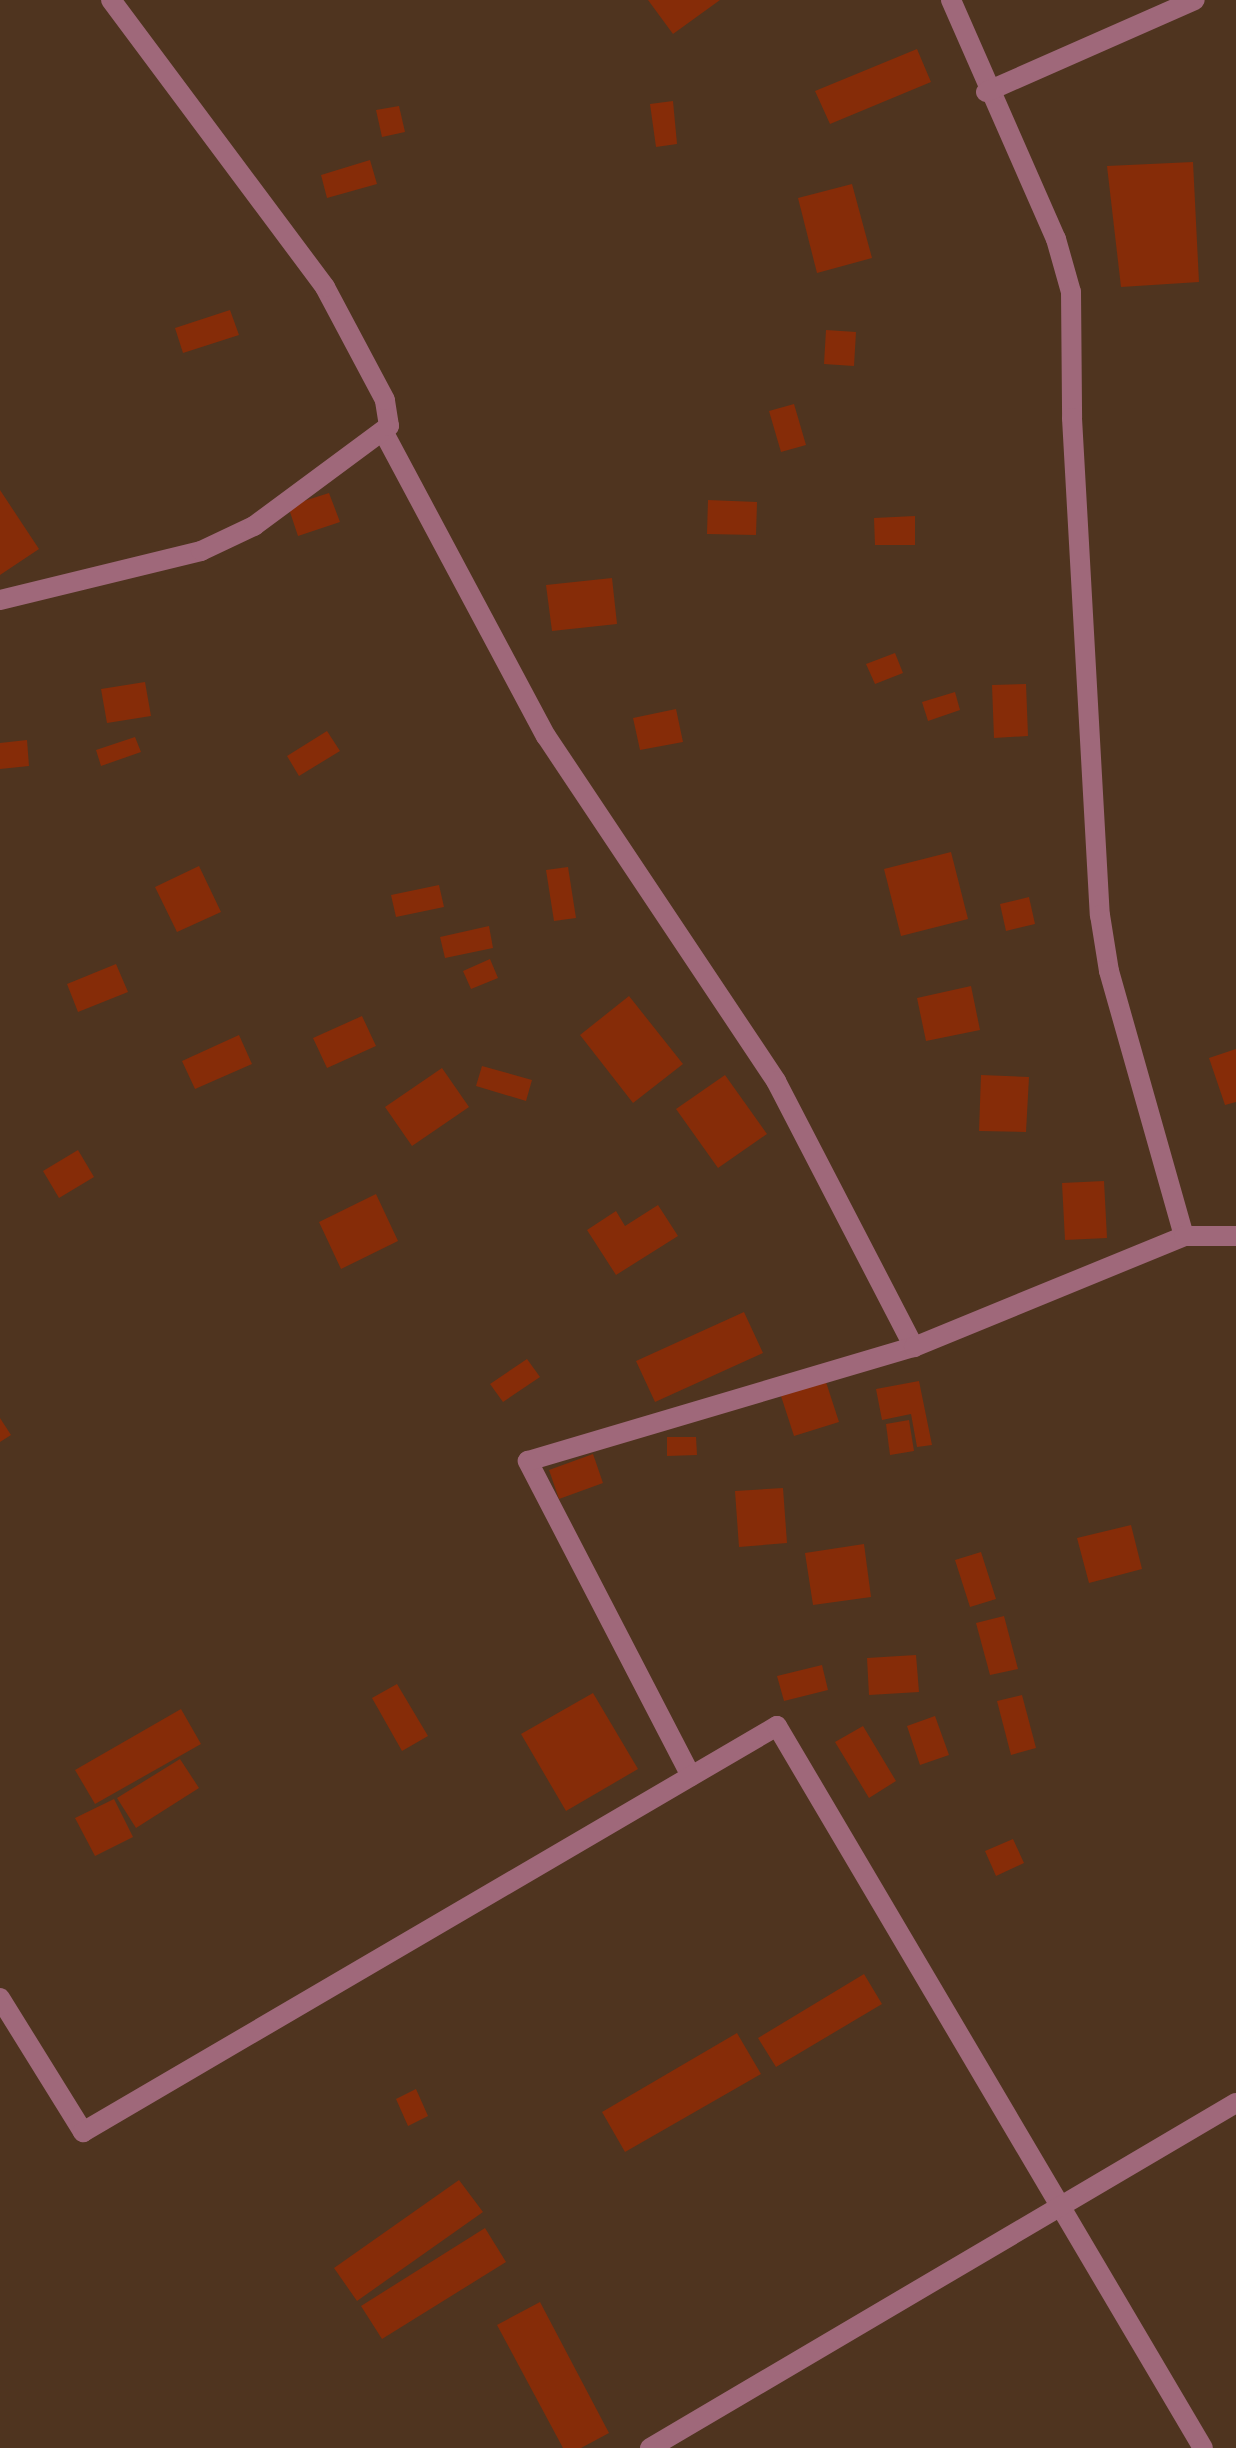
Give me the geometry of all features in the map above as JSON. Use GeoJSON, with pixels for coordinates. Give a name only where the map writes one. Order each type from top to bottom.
{"type":"FeatureCollection","features":[{"type":"Feature","properties":{"kind":"street"},"geometry":{"type":"LineString","coordinates":[[0,600],[201,551],[254,526],[384,433],[390,418],[385,400],[325,286],[111,0]]}},
{"type":"Feature","properties":{"kind":"street"},"geometry":{"type":"LineString","coordinates":[[950,0],[986,92],[1056,240],[1071,292],[1072,418],[1100,915],[1109,971],[1184,1236]]}},
{"type":"Feature","properties":{"kind":"street"},"geometry":{"type":"LineString","coordinates":[[986,92],[1195,0]]}},
{"type":"Feature","properties":{"kind":"street"},"geometry":{"type":"LineString","coordinates":[[384,433],[546,736],[776,1081],[914,1347]]}},
{"type":"Feature","properties":{"kind":"street"},"geometry":{"type":"LineString","coordinates":[[691,1776],[528,1461],[914,1347],[1184,1236],[1236,1236]]}},
{"type":"Feature","properties":{"kind":"street"},"geometry":{"type":"LineString","coordinates":[[0,1998],[83,2132],[777,1726],[1204,2448]]}},
{"type":"Feature","properties":{"kind":"street"},"geometry":{"type":"LineString","coordinates":[[650,2448],[1236,2103]]}},
{"type":"Feature","properties":{"kind":"building"},"geometry":{"type":"Polygon","coordinates":[[[648,0],[720,0],[673,34],[648,0]]]}},
{"type":"Feature","properties":{"kind":"building"},"geometry":{"type":"Polygon","coordinates":[[[917,49],[931,82],[830,124],[815,91],[917,49]]]}},
{"type":"Feature","properties":{"kind":"building"},"geometry":{"type":"Polygon","coordinates":[[[673,101],[677,144],[656,147],[650,104],[673,101]]]}},
{"type":"Feature","properties":{"kind":"building"},"geometry":{"type":"Polygon","coordinates":[[[399,106],[405,132],[382,137],[376,110],[399,106]]]}},
{"type":"Feature","properties":{"kind":"building"},"geometry":{"type":"Polygon","coordinates":[[[370,160],[377,184],[327,198],[321,175],[370,160]]]}},
{"type":"Feature","properties":{"kind":"building"},"geometry":{"type":"Polygon","coordinates":[[[1193,162],[1199,282],[1121,287],[1107,166],[1193,162]]]}},
{"type":"Feature","properties":{"kind":"building"},"geometry":{"type":"Polygon","coordinates":[[[852,184],[872,258],[817,273],[798,198],[852,184]]]}},
{"type":"Feature","properties":{"kind":"building"},"geometry":{"type":"Polygon","coordinates":[[[230,310],[239,335],[183,353],[175,328],[230,310]]]}},
{"type":"Feature","properties":{"kind":"building"},"geometry":{"type":"Polygon","coordinates":[[[826,330],[856,332],[854,366],[824,364],[826,330]]]}},
{"type":"Feature","properties":{"kind":"building"},"geometry":{"type":"Polygon","coordinates":[[[794,404],[806,445],[781,452],[769,411],[794,404]]]}},
{"type":"Feature","properties":{"kind":"building"},"geometry":{"type":"Polygon","coordinates":[[[0,490],[39,549],[0,575],[0,490]]]}},
{"type":"Feature","properties":{"kind":"building"},"geometry":{"type":"Polygon","coordinates":[[[329,493],[340,522],[298,536],[288,506],[329,493]]]}},
{"type":"Feature","properties":{"kind":"building"},"geometry":{"type":"Polygon","coordinates":[[[708,500],[757,502],[756,535],[707,534],[708,500]]]}},
{"type":"Feature","properties":{"kind":"building"},"geometry":{"type":"Polygon","coordinates":[[[915,516],[915,545],[875,545],[874,518],[915,516]]]}},
{"type":"Feature","properties":{"kind":"building"},"geometry":{"type":"Polygon","coordinates":[[[612,578],[617,624],[552,631],[546,585],[612,578]]]}},
{"type":"Feature","properties":{"kind":"building"},"geometry":{"type":"Polygon","coordinates":[[[895,653],[903,673],[875,684],[866,664],[895,653]]]}},
{"type":"Feature","properties":{"kind":"building"},"geometry":{"type":"Polygon","coordinates":[[[145,682],[151,716],[107,723],[101,689],[145,682]]]}},
{"type":"Feature","properties":{"kind":"building"},"geometry":{"type":"Polygon","coordinates":[[[1026,684],[1028,736],[994,738],[992,685],[1026,684]]]}},
{"type":"Feature","properties":{"kind":"building"},"geometry":{"type":"Polygon","coordinates":[[[955,692],[960,710],[928,721],[922,702],[955,692]]]}},
{"type":"Feature","properties":{"kind":"building"},"geometry":{"type":"Polygon","coordinates":[[[676,709],[683,742],[640,750],[633,718],[676,709]]]}},
{"type":"Feature","properties":{"kind":"building"},"geometry":{"type":"Polygon","coordinates":[[[327,731],[340,751],[299,776],[287,756],[327,731]]]}},
{"type":"Feature","properties":{"kind":"building"},"geometry":{"type":"Polygon","coordinates":[[[135,737],[141,752],[101,766],[96,750],[135,737]]]}},
{"type":"Feature","properties":{"kind":"building"},"geometry":{"type":"Polygon","coordinates":[[[27,740],[29,766],[0,769],[0,743],[27,740]]]}},
{"type":"Feature","properties":{"kind":"building"},"geometry":{"type":"Polygon","coordinates":[[[951,852],[968,919],[901,936],[884,869],[951,852]]]}},
{"type":"Feature","properties":{"kind":"building"},"geometry":{"type":"Polygon","coordinates":[[[199,866],[221,912],[177,932],[155,887],[199,866]]]}},
{"type":"Feature","properties":{"kind":"building"},"geometry":{"type":"Polygon","coordinates":[[[568,867],[576,918],[554,921],[546,870],[568,867]]]}},
{"type":"Feature","properties":{"kind":"building"},"geometry":{"type":"Polygon","coordinates":[[[439,885],[444,907],[396,917],[391,895],[439,885]]]}},
{"type":"Feature","properties":{"kind":"building"},"geometry":{"type":"Polygon","coordinates":[[[1029,897],[1035,924],[1006,931],[1000,904],[1029,897]]]}},
{"type":"Feature","properties":{"kind":"building"},"geometry":{"type":"Polygon","coordinates":[[[489,926],[493,948],[445,958],[440,937],[489,926]]]}},
{"type":"Feature","properties":{"kind":"building"},"geometry":{"type":"Polygon","coordinates":[[[490,959],[498,978],[471,989],[463,971],[490,959]]]}},
{"type":"Feature","properties":{"kind":"building"},"geometry":{"type":"Polygon","coordinates":[[[116,964],[128,992],[78,1012],[67,984],[116,964]]]}},
{"type":"Feature","properties":{"kind":"building"},"geometry":{"type":"Polygon","coordinates":[[[971,986],[980,1030],[926,1041],[917,998],[971,986]]]}},
{"type":"Feature","properties":{"kind":"building"},"geometry":{"type":"Polygon","coordinates":[[[629,996],[683,1064],[633,1103],[580,1035],[629,996]]]}},
{"type":"Feature","properties":{"kind":"building"},"geometry":{"type":"Polygon","coordinates":[[[362,1016],[376,1046],[327,1068],[313,1038],[362,1016]]]}},
{"type":"Feature","properties":{"kind":"building"},"geometry":{"type":"Polygon","coordinates":[[[239,1035],[252,1064],[195,1089],[182,1061],[239,1035]]]}},
{"type":"Feature","properties":{"kind":"building"},"geometry":{"type":"Polygon","coordinates":[[[1236,1049],[1236,1102],[1225,1105],[1209,1058],[1236,1049]]]}},
{"type":"Feature","properties":{"kind":"building"},"geometry":{"type":"Polygon","coordinates":[[[482,1066],[532,1080],[526,1101],[476,1086],[482,1066]]]}},
{"type":"Feature","properties":{"kind":"building"},"geometry":{"type":"Polygon","coordinates":[[[442,1068],[469,1107],[412,1146],[385,1107],[442,1068]]]}},
{"type":"Feature","properties":{"kind":"building"},"geometry":{"type":"Polygon","coordinates":[[[725,1075],[767,1134],[718,1168],[676,1109],[725,1075]]]}},
{"type":"Feature","properties":{"kind":"building"},"geometry":{"type":"Polygon","coordinates":[[[981,1075],[1029,1077],[1026,1132],[979,1131],[981,1075]]]}},
{"type":"Feature","properties":{"kind":"building"},"geometry":{"type":"Polygon","coordinates":[[[78,1150],[94,1177],[59,1198],[43,1171],[78,1150]]]}},
{"type":"Feature","properties":{"kind":"building"},"geometry":{"type":"Polygon","coordinates":[[[1104,1181],[1107,1238],[1065,1240],[1062,1183],[1104,1181]]]}},
{"type":"Feature","properties":{"kind":"building"},"geometry":{"type":"Polygon","coordinates":[[[376,1194],[398,1241],[341,1269],[319,1222],[376,1194]]]}},
{"type":"Feature","properties":{"kind":"building"},"geometry":{"type":"Polygon","coordinates":[[[658,1205],[678,1236],[616,1275],[587,1230],[616,1211],[625,1226],[658,1205]]]}},
{"type":"Feature","properties":{"kind":"building"},"geometry":{"type":"Polygon","coordinates":[[[744,1312],[763,1353],[655,1402],[636,1361],[744,1312]]]}},
{"type":"Feature","properties":{"kind":"building"},"geometry":{"type":"Polygon","coordinates":[[[527,1359],[540,1377],[503,1402],[490,1384],[527,1359]]]}},
{"type":"Feature","properties":{"kind":"building"},"geometry":{"type":"Polygon","coordinates":[[[919,1381],[932,1445],[917,1447],[911,1414],[882,1420],[876,1389],[919,1381]]]}},
{"type":"Feature","properties":{"kind":"building"},"geometry":{"type":"Polygon","coordinates":[[[826,1382],[839,1422],[794,1436],[781,1396],[826,1382]]]}},
{"type":"Feature","properties":{"kind":"building"},"geometry":{"type":"Polygon","coordinates":[[[0,1418],[11,1435],[0,1442],[0,1418]]]}},
{"type":"Feature","properties":{"kind":"building"},"geometry":{"type":"Polygon","coordinates":[[[909,1420],[914,1451],[890,1455],[886,1424],[909,1420]]]}},
{"type":"Feature","properties":{"kind":"building"},"geometry":{"type":"Polygon","coordinates":[[[667,1437],[696,1437],[697,1455],[667,1456],[667,1437]]]}},
{"type":"Feature","properties":{"kind":"building"},"geometry":{"type":"Polygon","coordinates":[[[593,1454],[603,1483],[559,1499],[549,1470],[593,1454]]]}},
{"type":"Feature","properties":{"kind":"building"},"geometry":{"type":"Polygon","coordinates":[[[783,1488],[787,1543],[739,1547],[735,1491],[783,1488]]]}},
{"type":"Feature","properties":{"kind":"building"},"geometry":{"type":"Polygon","coordinates":[[[1131,1525],[1142,1569],[1089,1583],[1077,1538],[1131,1525]]]}},
{"type":"Feature","properties":{"kind":"building"},"geometry":{"type":"Polygon","coordinates":[[[864,1544],[871,1597],[813,1605],[805,1553],[864,1544]]]}},
{"type":"Feature","properties":{"kind":"building"},"geometry":{"type":"Polygon","coordinates":[[[981,1552],[996,1599],[970,1607],[955,1560],[981,1552]]]}},
{"type":"Feature","properties":{"kind":"building"},"geometry":{"type":"Polygon","coordinates":[[[1004,1616],[1018,1669],[990,1675],[976,1623],[1004,1616]]]}},
{"type":"Feature","properties":{"kind":"building"},"geometry":{"type":"Polygon","coordinates":[[[916,1655],[919,1692],[869,1695],[867,1658],[916,1655]]]}},
{"type":"Feature","properties":{"kind":"building"},"geometry":{"type":"Polygon","coordinates":[[[822,1665],[828,1690],[784,1701],[777,1676],[822,1665]]]}},
{"type":"Feature","properties":{"kind":"building"},"geometry":{"type":"Polygon","coordinates":[[[397,1684],[428,1736],[402,1751],[372,1698],[397,1684]]]}},
{"type":"Feature","properties":{"kind":"building"},"geometry":{"type":"Polygon","coordinates":[[[593,1693],[638,1769],[566,1811],[521,1734],[593,1693]]]}},
{"type":"Feature","properties":{"kind":"building"},"geometry":{"type":"Polygon","coordinates":[[[1022,1695],[1036,1748],[1011,1755],[997,1701],[1022,1695]]]}},
{"type":"Feature","properties":{"kind":"building"},"geometry":{"type":"Polygon","coordinates":[[[181,1709],[201,1744],[95,1804],[75,1770],[181,1709]]]}},
{"type":"Feature","properties":{"kind":"building"},"geometry":{"type":"Polygon","coordinates":[[[935,1716],[949,1755],[920,1765],[907,1726],[935,1716]]]}},
{"type":"Feature","properties":{"kind":"building"},"geometry":{"type":"Polygon","coordinates":[[[863,1726],[896,1781],[869,1798],[835,1742],[863,1726]]]}},
{"type":"Feature","properties":{"kind":"building"},"geometry":{"type":"Polygon","coordinates":[[[180,1759],[199,1788],[136,1828],[117,1798],[180,1759]]]}},
{"type":"Feature","properties":{"kind":"building"},"geometry":{"type":"Polygon","coordinates":[[[114,1799],[133,1837],[95,1856],[75,1818],[114,1799]]]}},
{"type":"Feature","properties":{"kind":"building"},"geometry":{"type":"Polygon","coordinates":[[[1013,1839],[1024,1863],[996,1876],[985,1851],[1013,1839]]]}},
{"type":"Feature","properties":{"kind":"building"},"geometry":{"type":"Polygon","coordinates":[[[864,1974],[882,2004],[776,2067],[758,2038],[864,1974]]]}},
{"type":"Feature","properties":{"kind":"building"},"geometry":{"type":"Polygon","coordinates":[[[737,2033],[761,2074],[625,2152],[602,2112],[737,2033]]]}},
{"type":"Feature","properties":{"kind":"building"},"geometry":{"type":"Polygon","coordinates":[[[416,2089],[428,2116],[408,2126],[396,2099],[416,2089]]]}},
{"type":"Feature","properties":{"kind":"building"},"geometry":{"type":"Polygon","coordinates":[[[459,2180],[483,2212],[357,2301],[334,2268],[459,2180]]]}},
{"type":"Feature","properties":{"kind":"building"},"geometry":{"type":"Polygon","coordinates":[[[485,2228],[506,2262],[382,2339],[361,2306],[485,2228]]]}},
{"type":"Feature","properties":{"kind":"building"},"geometry":{"type":"Polygon","coordinates":[[[540,2302],[609,2433],[581,2448],[563,2448],[497,2325],[540,2302]]]}}]}
